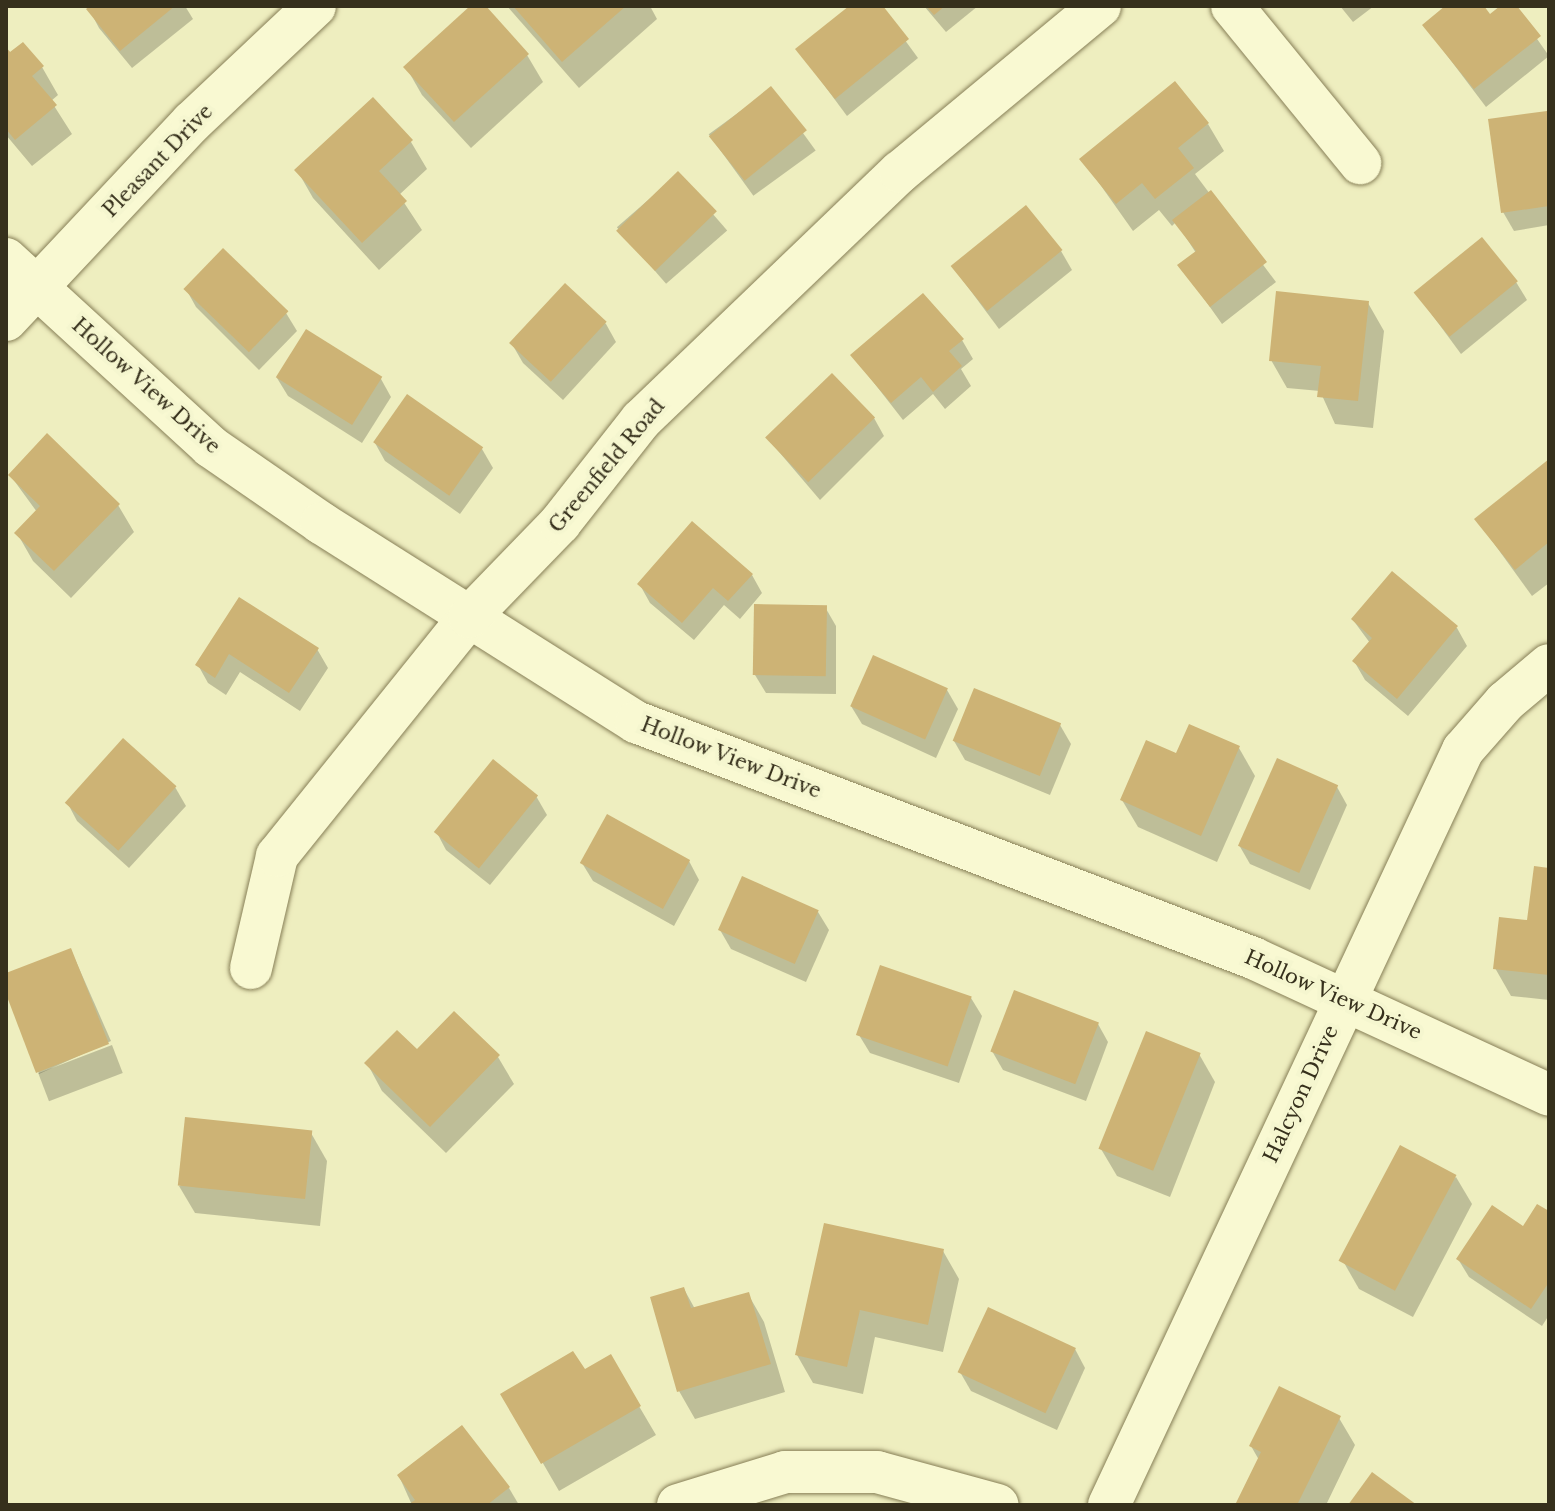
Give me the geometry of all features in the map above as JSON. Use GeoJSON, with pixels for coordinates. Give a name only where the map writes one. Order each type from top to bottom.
{"type":"FeatureCollection","features":[{"type":"Feature","properties":{"kind":"street","name":"Pleasant Drive"},"geometry":{"type":"LineString","coordinates":[[6,320],[192,122],[315,6]]}},
{"type":"Feature","properties":{"kind":"street","name":"Greenfield Road"},"geometry":{"type":"LineString","coordinates":[[251,968],[277,856],[469,617],[560,523],[641,420],[777,285],[900,172],[1100,6]]}},
{"type":"Feature","properties":{"kind":"street"},"geometry":{"type":"LineString","coordinates":[[1232,6],[1360,163]]}},
{"type":"Feature","properties":{"kind":"street","name":"Hollow View Drive"},"geometry":{"type":"LineString","coordinates":[[6,259],[211,447],[469,617],[636,722],[1253,958],[1549,1095]]}},
{"type":"Feature","properties":{"kind":"street","name":"Halcyon Drive"},"geometry":{"type":"LineString","coordinates":[[1109,1505],[1463,750],[1505,702],[1549,665]]}},
{"type":"Feature","properties":{"kind":"street"},"geometry":{"type":"LineString","coordinates":[[678,1505],[785,1472],[877,1472],[998,1505]]}},
{"type":"Feature","properties":{"kind":"building"},"geometry":{"type":"Polygon","coordinates":[[[90,6],[175,6],[120,51],[86,9],[90,6]]]}},
{"type":"Feature","properties":{"kind":"building"},"geometry":{"type":"Polygon","coordinates":[[[470,6],[486,6],[529,54],[454,122],[403,67],[470,6]]]}},
{"type":"Feature","properties":{"kind":"building"},"geometry":{"type":"Polygon","coordinates":[[[513,6],[626,6],[562,62],[513,6]]]}},
{"type":"Feature","properties":{"kind":"building"},"geometry":{"type":"Polygon","coordinates":[[[849,6],[883,6],[909,39],[835,99],[795,49],[849,6]]]}},
{"type":"Feature","properties":{"kind":"building"},"geometry":{"type":"Polygon","coordinates":[[[926,6],[945,6],[934,15],[926,6]]]}},
{"type":"Feature","properties":{"kind":"building"},"geometry":{"type":"Polygon","coordinates":[[[1445,6],[1484,6],[1490,14],[1500,6],[1517,6],[1541,36],[1474,89],[1422,25],[1445,6]]]}},
{"type":"Feature","properties":{"kind":"building"},"geometry":{"type":"Polygon","coordinates":[[[23,42],[44,66],[32,76],[57,105],[15,140],[6,129],[6,47],[10,52],[23,42]]]}},
{"type":"Feature","properties":{"kind":"building"},"geometry":{"type":"Polygon","coordinates":[[[1175,81],[1209,123],[1178,148],[1194,168],[1155,199],[1142,183],[1116,204],[1079,159],[1175,81]]]}},
{"type":"Feature","properties":{"kind":"building"},"geometry":{"type":"Polygon","coordinates":[[[771,86],[807,130],[745,181],[709,136],[771,86]]]}},
{"type":"Feature","properties":{"kind":"building"},"geometry":{"type":"Polygon","coordinates":[[[373,97],[413,140],[379,171],[407,201],[362,243],[294,170],[373,97]]]}},
{"type":"Feature","properties":{"kind":"building"},"geometry":{"type":"Polygon","coordinates":[[[1547,111],[1549,206],[1501,213],[1488,119],[1547,111]]]}},
{"type":"Feature","properties":{"kind":"building"},"geometry":{"type":"Polygon","coordinates":[[[678,171],[717,211],[655,271],[616,231],[678,171]]]}},
{"type":"Feature","properties":{"kind":"building"},"geometry":{"type":"Polygon","coordinates":[[[1211,190],[1267,262],[1210,307],[1177,265],[1196,251],[1172,220],[1211,190]]]}},
{"type":"Feature","properties":{"kind":"building"},"geometry":{"type":"Polygon","coordinates":[[[1026,205],[1063,250],[987,311],[951,266],[1026,205]]]}},
{"type":"Feature","properties":{"kind":"building"},"geometry":{"type":"Polygon","coordinates":[[[1482,237],[1518,281],[1449,337],[1414,292],[1482,237]]]}},
{"type":"Feature","properties":{"kind":"building"},"geometry":{"type":"Polygon","coordinates":[[[223,248],[288,311],[249,352],[183,289],[223,248]]]}},
{"type":"Feature","properties":{"kind":"building"},"geometry":{"type":"Polygon","coordinates":[[[565,283],[607,322],[551,382],[509,343],[565,283]]]}},
{"type":"Feature","properties":{"kind":"building"},"geometry":{"type":"Polygon","coordinates":[[[1276,291],[1369,301],[1358,401],[1317,397],[1321,366],[1269,361],[1276,291]]]}},
{"type":"Feature","properties":{"kind":"building"},"geometry":{"type":"Polygon","coordinates":[[[923,293],[964,339],[949,351],[962,366],[933,392],[921,377],[891,403],[850,355],[923,293]]]}},
{"type":"Feature","properties":{"kind":"building"},"geometry":{"type":"Polygon","coordinates":[[[306,329],[382,377],[352,425],[276,377],[306,329]]]}},
{"type":"Feature","properties":{"kind":"building"},"geometry":{"type":"Polygon","coordinates":[[[832,373],[875,418],[808,482],[765,438],[832,373]]]}},
{"type":"Feature","properties":{"kind":"building"},"geometry":{"type":"Polygon","coordinates":[[[407,394],[483,447],[449,496],[373,442],[407,394]]]}},
{"type":"Feature","properties":{"kind":"building"},"geometry":{"type":"Polygon","coordinates":[[[47,433],[120,504],[54,571],[14,533],[40,506],[8,475],[47,433]]]}},
{"type":"Feature","properties":{"kind":"building"},"geometry":{"type":"Polygon","coordinates":[[[1549,459],[1549,542],[1515,570],[1474,519],[1549,459]]]}},
{"type":"Feature","properties":{"kind":"building"},"geometry":{"type":"Polygon","coordinates":[[[692,521],[753,574],[728,601],[713,588],[682,623],[637,584],[692,521]]]}},
{"type":"Feature","properties":{"kind":"building"},"geometry":{"type":"Polygon","coordinates":[[[1392,571],[1458,626],[1397,699],[1352,661],[1372,638],[1351,619],[1392,571]]]}},
{"type":"Feature","properties":{"kind":"building"},"geometry":{"type":"Polygon","coordinates":[[[239,597],[319,648],[289,693],[229,654],[215,678],[195,665],[239,597]]]}},
{"type":"Feature","properties":{"kind":"building"},"geometry":{"type":"Polygon","coordinates":[[[754,604],[827,605],[826,676],[753,675],[754,604]]]}},
{"type":"Feature","properties":{"kind":"building"},"geometry":{"type":"Polygon","coordinates":[[[873,655],[948,688],[925,740],[850,706],[873,655]]]}},
{"type":"Feature","properties":{"kind":"building"},"geometry":{"type":"Polygon","coordinates":[[[974,688],[1061,723],[1040,776],[953,741],[974,688]]]}},
{"type":"Feature","properties":{"kind":"building"},"geometry":{"type":"Polygon","coordinates":[[[1189,724],[1240,746],[1201,836],[1120,800],[1146,740],[1176,753],[1189,724]]]}},
{"type":"Feature","properties":{"kind":"building"},"geometry":{"type":"Polygon","coordinates":[[[123,738],[177,786],[118,851],[65,803],[123,738]]]}},
{"type":"Feature","properties":{"kind":"building"},"geometry":{"type":"Polygon","coordinates":[[[1277,758],[1338,785],[1299,873],[1238,846],[1277,758]]]}},
{"type":"Feature","properties":{"kind":"building"},"geometry":{"type":"Polygon","coordinates":[[[493,759],[538,796],[479,869],[434,832],[493,759]]]}},
{"type":"Feature","properties":{"kind":"building"},"geometry":{"type":"Polygon","coordinates":[[[607,814],[690,860],[663,909],[580,863],[607,814]]]}},
{"type":"Feature","properties":{"kind":"building"},"geometry":{"type":"Polygon","coordinates":[[[1534,866],[1549,868],[1549,975],[1493,969],[1499,917],[1527,920],[1534,866]]]}},
{"type":"Feature","properties":{"kind":"building"},"geometry":{"type":"Polygon","coordinates":[[[742,876],[819,910],[795,964],[718,930],[742,876]]]}},
{"type":"Feature","properties":{"kind":"building"},"geometry":{"type":"Polygon","coordinates":[[[71,948],[109,1044],[36,1073],[6,994],[6,973],[71,948]]]}},
{"type":"Feature","properties":{"kind":"building"},"geometry":{"type":"Polygon","coordinates":[[[880,965],[972,997],[948,1067],[856,1035],[880,965]]]}},
{"type":"Feature","properties":{"kind":"building"},"geometry":{"type":"Polygon","coordinates":[[[1014,990],[1099,1023],[1075,1084],[990,1052],[1014,990]]]}},
{"type":"Feature","properties":{"kind":"building"},"geometry":{"type":"Polygon","coordinates":[[[454,1011],[500,1055],[430,1127],[364,1063],[397,1030],[417,1049],[454,1011]]]}},
{"type":"Feature","properties":{"kind":"building"},"geometry":{"type":"Polygon","coordinates":[[[1146,1031],[1201,1053],[1153,1171],[1098,1149],[1146,1031]]]}},
{"type":"Feature","properties":{"kind":"building"},"geometry":{"type":"Polygon","coordinates":[[[185,1117],[312,1130],[305,1199],[178,1186],[185,1117]]]}},
{"type":"Feature","properties":{"kind":"building"},"geometry":{"type":"Polygon","coordinates":[[[1400,1145],[1457,1175],[1395,1291],[1338,1261],[1400,1145]]]}},
{"type":"Feature","properties":{"kind":"building"},"geometry":{"type":"Polygon","coordinates":[[[1537,1204],[1549,1211],[1549,1282],[1531,1309],[1456,1259],[1492,1205],[1523,1226],[1537,1204]]]}},
{"type":"Feature","properties":{"kind":"building"},"geometry":{"type":"Polygon","coordinates":[[[824,1223],[944,1249],[928,1325],[860,1310],[847,1367],[795,1355],[824,1223]]]}},
{"type":"Feature","properties":{"kind":"building"},"geometry":{"type":"Polygon","coordinates":[[[684,1287],[691,1308],[749,1292],[771,1364],[677,1392],[650,1297],[684,1287]]]}},
{"type":"Feature","properties":{"kind":"building"},"geometry":{"type":"Polygon","coordinates":[[[988,1307],[1076,1348],[1045,1413],[958,1372],[988,1307]]]}},
{"type":"Feature","properties":{"kind":"building"},"geometry":{"type":"Polygon","coordinates":[[[573,1351],[585,1369],[611,1354],[641,1406],[541,1464],[500,1394],[573,1351]]]}},
{"type":"Feature","properties":{"kind":"building"},"geometry":{"type":"Polygon","coordinates":[[[1279,1386],[1341,1416],[1297,1505],[1235,1505],[1261,1452],[1249,1446],[1279,1386]]]}},
{"type":"Feature","properties":{"kind":"building"},"geometry":{"type":"Polygon","coordinates":[[[462,1425],[510,1487],[487,1505],[408,1505],[415,1500],[397,1475],[462,1425]]]}},
{"type":"Feature","properties":{"kind":"building"},"geometry":{"type":"Polygon","coordinates":[[[1372,1472],[1417,1505],[1348,1505],[1372,1472]]]}}]}
